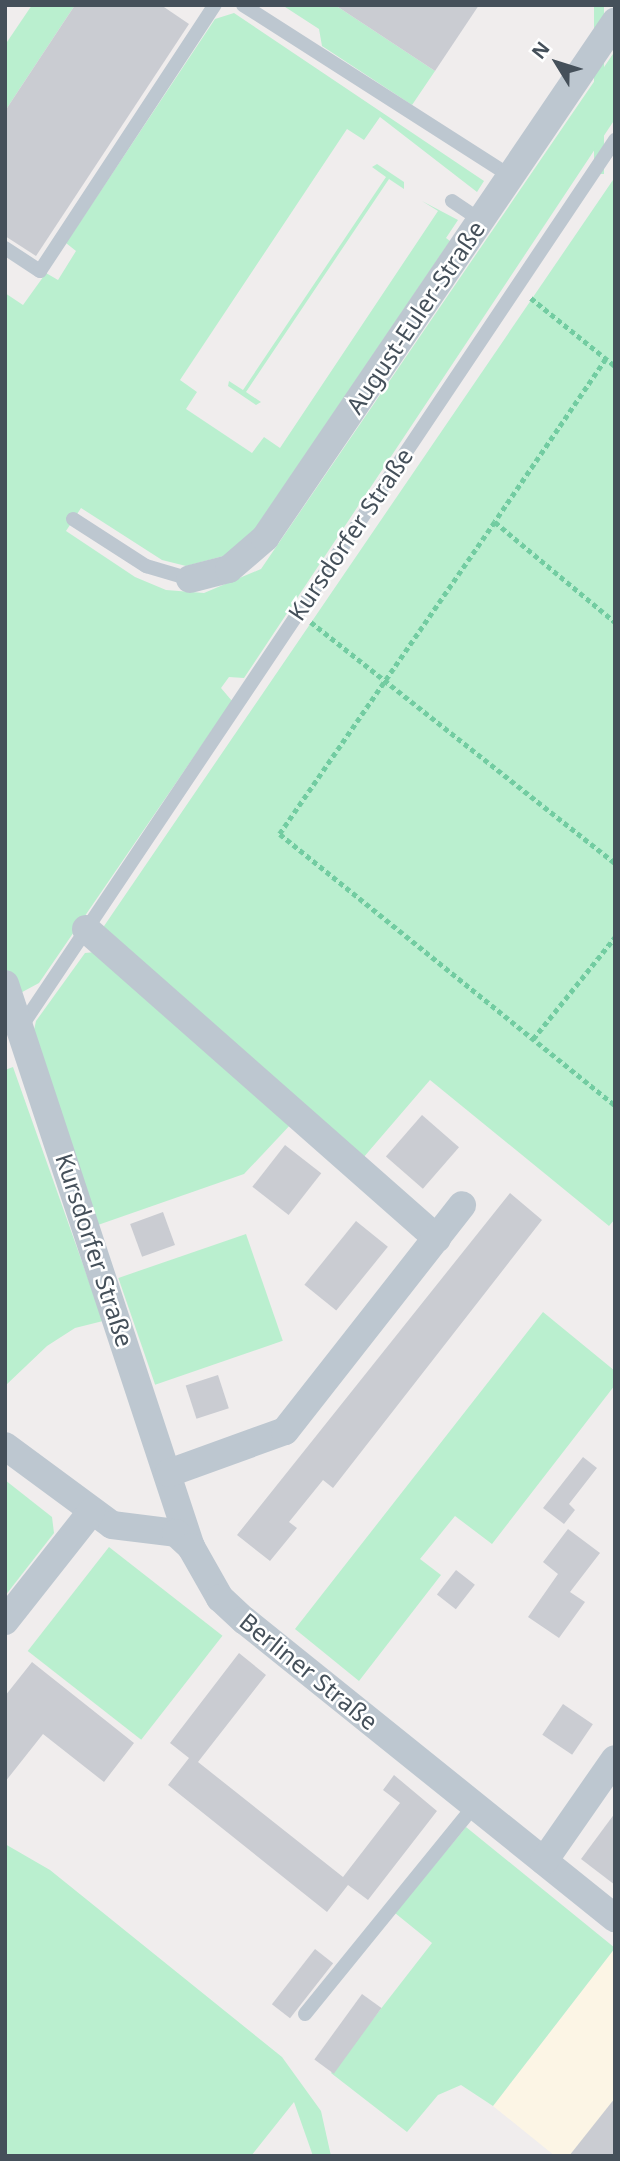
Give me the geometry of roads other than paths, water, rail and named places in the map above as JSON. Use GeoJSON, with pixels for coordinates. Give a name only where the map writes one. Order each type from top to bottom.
{"type":"FeatureCollection","features":[{"type":"Feature","properties":{"kind":"street","name":"August-Euler-Straße"},"geometry":{"type":"LineString","coordinates":[[190,579],[229,569],[265,537],[615,22]]}},
{"type":"Feature","properties":{"kind":"street"},"geometry":{"type":"LineString","coordinates":[[86,929],[437,1238]]}},
{"type":"Feature","properties":{"kind":"street","name":"Kursdorfer Straße"},"geometry":{"type":"LineString","coordinates":[[5,984],[22,1027],[191,1547]]}},
{"type":"Feature","properties":{"kind":"street"},"geometry":{"type":"LineString","coordinates":[[169,1473],[285,1432],[462,1205]]}},
{"type":"Feature","properties":{"kind":"street"},"geometry":{"type":"LineString","coordinates":[[5,1446],[112,1525],[176,1533],[191,1547]]}},
{"type":"Feature","properties":{"kind":"street"},"geometry":{"type":"LineString","coordinates":[[5,1621],[91,1512]]}},
{"type":"Feature","properties":{"kind":"street","name":"Berliner Straße"},"geometry":{"type":"LineString","coordinates":[[191,1547],[220,1598],[615,1918]]}},
{"type":"Feature","properties":{"kind":"street"},"geometry":{"type":"LineString","coordinates":[[544,1861],[615,1759]]}},
{"type":"Feature","properties":{"kind":"lane"},"geometry":{"type":"LineString","coordinates":[[5,248],[40,271],[215,5]]}},
{"type":"Feature","properties":{"kind":"lane"},"geometry":{"type":"LineString","coordinates":[[243,5],[510,176]]}},
{"type":"Feature","properties":{"kind":"lane","name":"Kursdorfer Straße"},"geometry":{"type":"LineString","coordinates":[[22,1027],[615,140]]}},
{"type":"Feature","properties":{"kind":"lane"},"geometry":{"type":"LineString","coordinates":[[452,201],[480,220]]}},
{"type":"Feature","properties":{"kind":"lane"},"geometry":{"type":"LineString","coordinates":[[73,519],[146,566],[190,579]]}},
{"type":"Feature","properties":{"kind":"lane"},"geometry":{"type":"LineString","coordinates":[[305,2014],[474,1806]]}}]}
